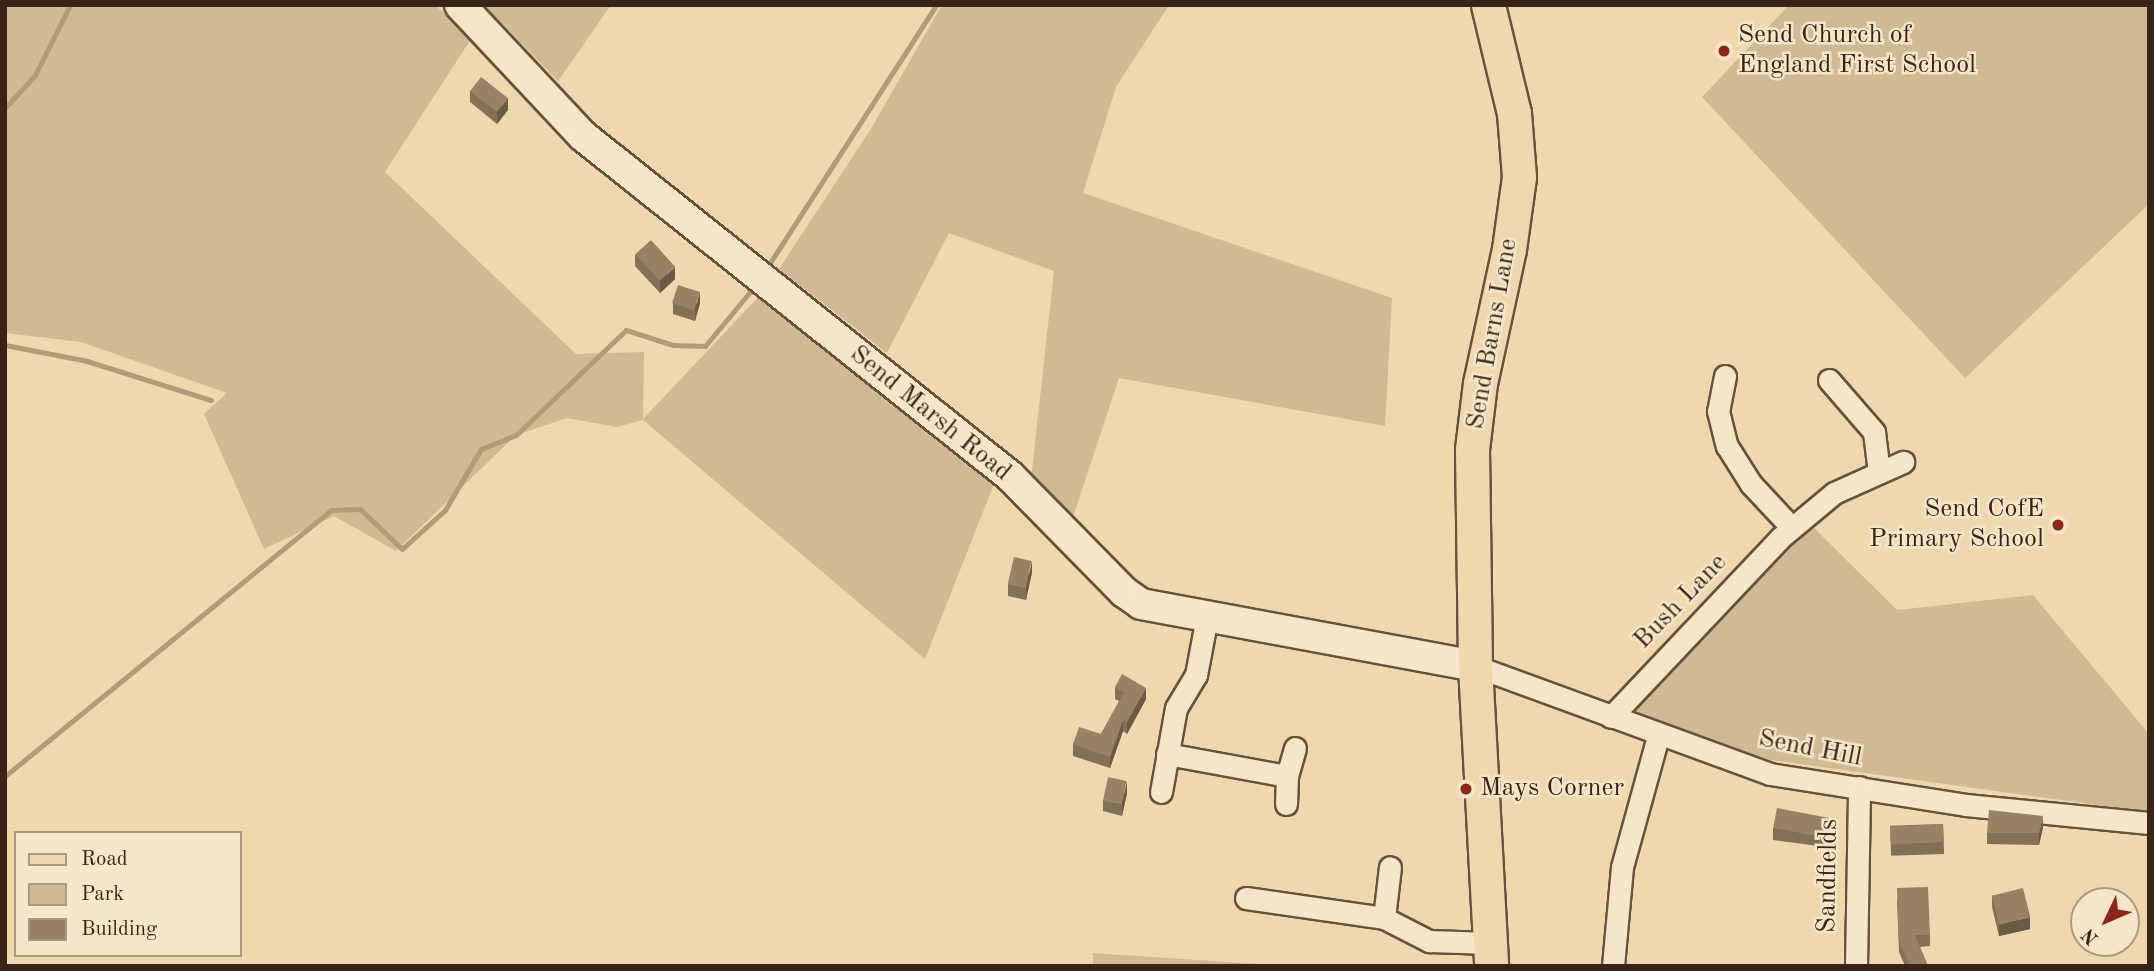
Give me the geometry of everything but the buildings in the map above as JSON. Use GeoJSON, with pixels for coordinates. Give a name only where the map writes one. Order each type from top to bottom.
{"type":"FeatureCollection","features":[{"type":"Feature","properties":{"kind":"main road","name":"Send Marsh Road"},"geometry":{"type":"LineString","coordinates":[[460,5],[583,136],[1010,476],[1124,592],[1142,604],[1475,666]]}},
{"type":"Feature","properties":{"kind":"main road","name":"Send Barns Lane"},"geometry":{"type":"LineString","coordinates":[[1488,5],[1514,113],[1519,177],[1510,249],[1480,383],[1472,449],[1475,666],[1490,954]]}},
{"type":"Feature","properties":{"kind":"street"},"geometry":{"type":"LineString","coordinates":[[1726,376],[1718,411],[1727,446],[1751,484],[1792,528]]}},
{"type":"Feature","properties":{"kind":"street"},"geometry":{"type":"LineString","coordinates":[[1829,380],[1874,432],[1879,473]]}},
{"type":"Feature","properties":{"kind":"street","name":"Bush Lane"},"geometry":{"type":"LineString","coordinates":[[1611,718],[1792,528],[1834,493],[1903,462]]}},
{"type":"Feature","properties":{"kind":"street"},"geometry":{"type":"LineString","coordinates":[[1161,792],[1167,754],[1168,703],[1196,675],[1207,617]]}},
{"type":"Feature","properties":{"kind":"street","name":"Send Hill"},"geometry":{"type":"LineString","coordinates":[[1475,666],[1658,736],[1770,774],[1966,805],[2149,823]]}},
{"type":"Feature","properties":{"kind":"street"},"geometry":{"type":"LineString","coordinates":[[1613,966],[1622,867],[1658,736]]}},
{"type":"Feature","properties":{"kind":"street"},"geometry":{"type":"LineString","coordinates":[[1286,804],[1287,776],[1295,748]]}},
{"type":"Feature","properties":{"kind":"street"},"geometry":{"type":"LineString","coordinates":[[1167,754],[1287,776]]}},
{"type":"Feature","properties":{"kind":"street","name":"Sandfields"},"geometry":{"type":"LineString","coordinates":[[1856,966],[1859,787]]}},
{"type":"Feature","properties":{"kind":"street"},"geometry":{"type":"LineString","coordinates":[[1384,918],[1390,867]]}},
{"type":"Feature","properties":{"kind":"street"},"geometry":{"type":"LineString","coordinates":[[1246,898],[1384,918],[1429,941],[1490,954]]}},
{"type":"Feature","properties":{"kind":"green space"},"geometry":{"type":"Polygon","coordinates":[[[5,5],[435,5],[471,39],[385,172],[576,354],[644,352],[643,419],[761,294],[994,484],[925,659],[643,420],[617,427],[567,418],[516,435],[396,551],[334,516],[264,549],[204,414],[227,393],[81,342],[5,333],[5,5]]]}},
{"type":"Feature","properties":{"kind":"green space"},"geometry":{"type":"Polygon","coordinates":[[[484,5],[611,5],[558,81],[484,5]]]}},
{"type":"Feature","properties":{"kind":"green space"},"geometry":{"type":"Polygon","coordinates":[[[942,5],[1169,5],[1116,87],[1083,193],[1392,298],[1385,426],[1119,378],[1072,520],[1031,479],[1054,271],[949,233],[887,353],[779,269],[872,127],[942,5]]]}},
{"type":"Feature","properties":{"kind":"green space"},"geometry":{"type":"Polygon","coordinates":[[[1789,5],[2149,5],[2149,204],[1965,378],[1702,97],[1789,5]]]}},
{"type":"Feature","properties":{"kind":"green space"},"geometry":{"type":"Polygon","coordinates":[[[1812,526],[1897,610],[2033,595],[2149,734],[2149,812],[1771,760],[1630,713],[1812,526]]]}},
{"type":"Feature","properties":{"kind":"green space"},"geometry":{"type":"Polygon","coordinates":[[[1093,953],[1285,966],[1093,966],[1093,953]]]}},
{"type":"Feature","properties":{"kind":"waterway"},"geometry":{"type":"LineString","coordinates":[[5,108],[35,75],[70,5]]}},
{"type":"Feature","properties":{"kind":"waterway"},"geometry":{"type":"LineString","coordinates":[[766,269],[936,5]]}},
{"type":"Feature","properties":{"kind":"waterway"},"geometry":{"type":"LineString","coordinates":[[5,776],[331,510],[360,509],[402,549],[445,510],[481,449],[516,435],[626,330],[673,345],[705,346],[754,287]]}},
{"type":"Feature","properties":{"kind":"waterway"},"geometry":{"type":"LineString","coordinates":[[5,345],[87,361],[211,400]]}},
{"type":"Feature","properties":{"kind":"place","name":"Send Church of England First School"},"geometry":{"type":"Point","coordinates":[1724,51]}},
{"type":"Feature","properties":{"kind":"place","name":"Send CofE Primary School"},"geometry":{"type":"Point","coordinates":[2058,525]}},
{"type":"Feature","properties":{"kind":"place","name":"Mays Corner"},"geometry":{"type":"Point","coordinates":[1466,789]}}]}
